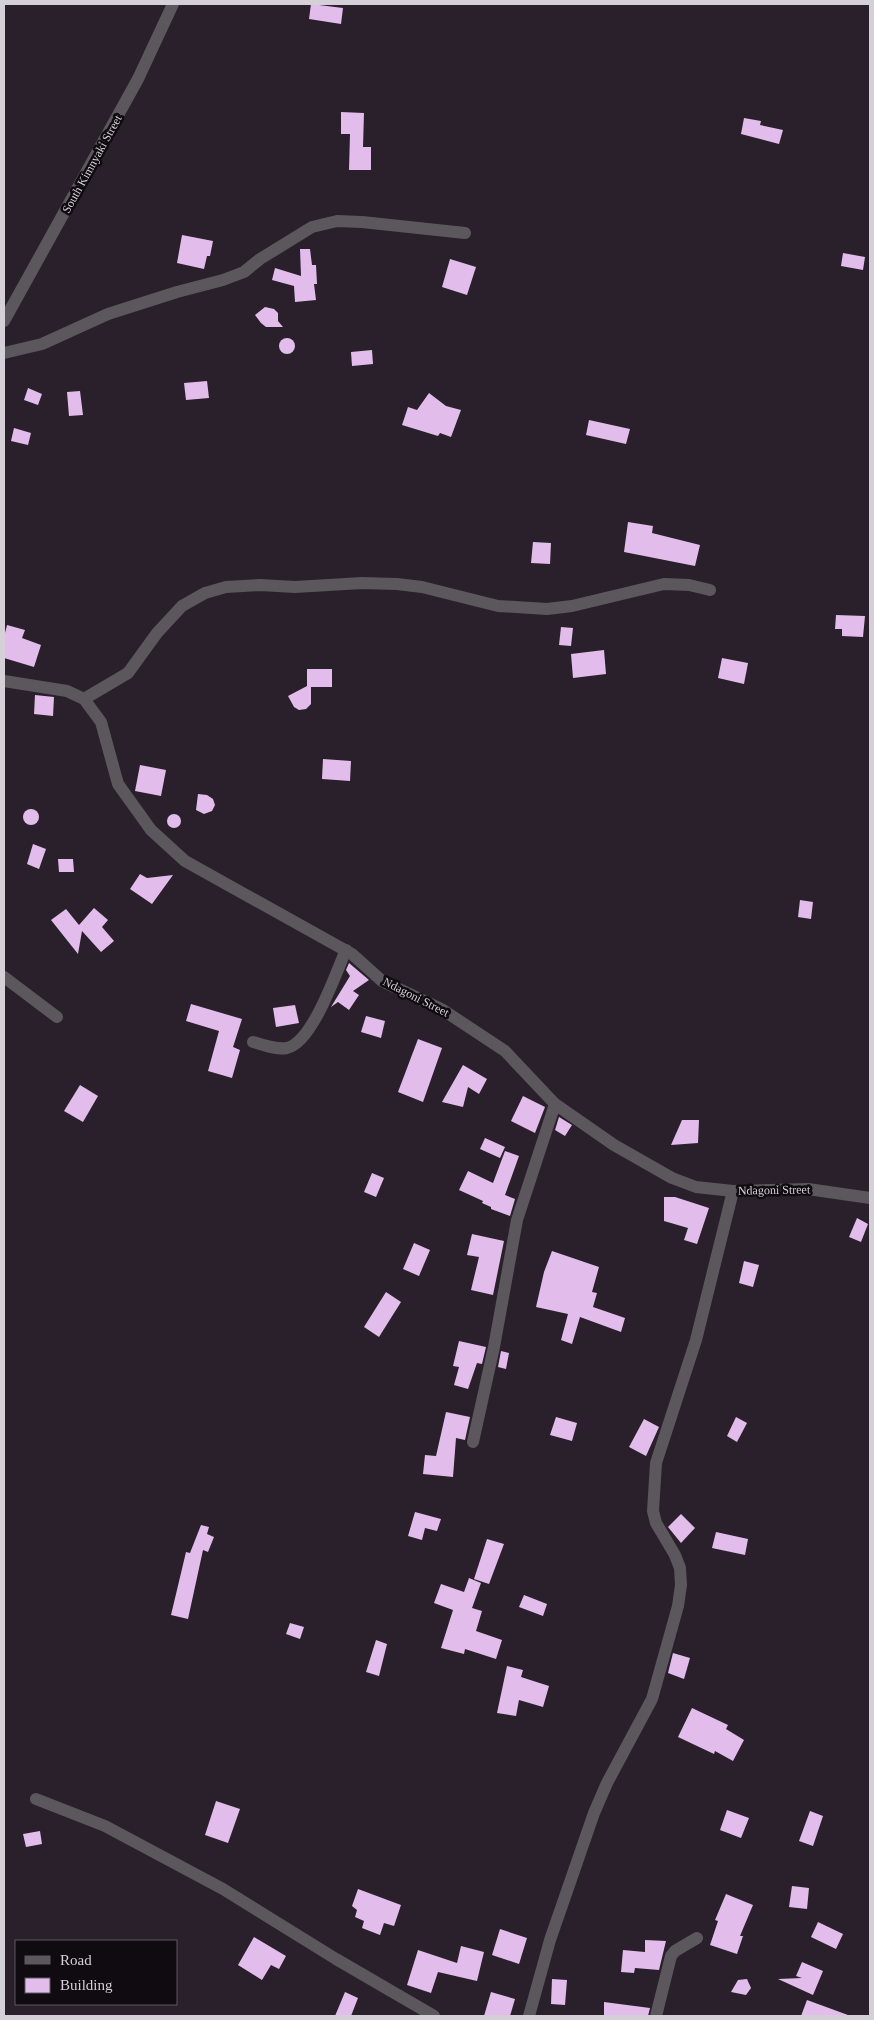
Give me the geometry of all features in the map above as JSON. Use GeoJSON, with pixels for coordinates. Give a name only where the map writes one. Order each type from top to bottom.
{"type":"FeatureCollection","features":[{"type":"Feature","properties":{"kind":"street","name":"South Kimnyaki Street"},"geometry":{"type":"LineString","coordinates":[[4,321],[138,79],[173,4]]}},
{"type":"Feature","properties":{"kind":"street"},"geometry":{"type":"LineString","coordinates":[[4,354],[42,344],[108,314],[244,272],[277,247],[312,227],[337,221],[465,233]]}},
{"type":"Feature","properties":{"kind":"street"},"geometry":{"type":"LineString","coordinates":[[4,681],[67,691],[84,699],[128,673],[157,633],[182,606],[226,586],[295,587],[362,583],[397,584],[422,587],[498,606],[547,609],[581,604],[664,584],[689,585],[710,590]]}},
{"type":"Feature","properties":{"kind":"street","name":"Ndagoni Street"},"geometry":{"type":"LineString","coordinates":[[84,699],[101,722],[118,784],[151,830],[185,861],[346,950],[382,981],[443,1010],[505,1051],[555,1104],[614,1145],[672,1178],[696,1187],[733,1191],[808,1189],[870,1198]]}},
{"type":"Feature","properties":{"kind":"street"},"geometry":{"type":"LineString","coordinates":[[253,1042],[278,1048],[288,1048],[298,1043],[320,1009],[346,950]]}},
{"type":"Feature","properties":{"kind":"street"},"geometry":{"type":"LineString","coordinates":[[4,977],[57,1018]]}},
{"type":"Feature","properties":{"kind":"street"},"geometry":{"type":"LineString","coordinates":[[473,1442],[494,1347],[517,1220],[555,1104]]}},
{"type":"Feature","properties":{"kind":"street"},"geometry":{"type":"LineString","coordinates":[[528,2016],[550,1940],[594,1813],[652,1699],[678,1606],[681,1585],[680,1568],[675,1555],[656,1523],[653,1510],[656,1463],[694,1349],[733,1191]]}},
{"type":"Feature","properties":{"kind":"street"},"geometry":{"type":"LineString","coordinates":[[36,1799],[105,1826],[223,1889],[336,1959],[434,2016]]}},
{"type":"Feature","properties":{"kind":"street"},"geometry":{"type":"LineString","coordinates":[[656,2016],[671,1956],[675,1951],[697,1938]]}},
{"type":"Feature","properties":{"kind":"building"},"geometry":{"type":"Polygon","coordinates":[[[311,4],[343,8],[341,24],[309,19],[311,4]]]}},
{"type":"Feature","properties":{"kind":"building"},"geometry":{"type":"Polygon","coordinates":[[[341,112],[364,113],[363,147],[371,147],[371,170],[349,170],[350,134],[341,134],[341,112]]]}},
{"type":"Feature","properties":{"kind":"building"},"geometry":{"type":"Polygon","coordinates":[[[744,118],[761,121],[760,125],[783,130],[779,144],[741,134],[744,118]]]}},
{"type":"Feature","properties":{"kind":"building"},"geometry":{"type":"Polygon","coordinates":[[[182,235],[213,241],[210,256],[207,256],[204,269],[177,263],[182,235]]]}},
{"type":"Feature","properties":{"kind":"building"},"geometry":{"type":"Polygon","coordinates":[[[300,249],[310,249],[312,265],[316,265],[317,284],[314,284],[316,300],[295,302],[294,286],[272,280],[275,268],[301,276],[300,249]]]}},
{"type":"Feature","properties":{"kind":"building"},"geometry":{"type":"Polygon","coordinates":[[[843,253],[865,257],[863,270],[841,266],[843,253]]]}},
{"type":"Feature","properties":{"kind":"building"},"geometry":{"type":"Polygon","coordinates":[[[450,259],[476,267],[467,295],[442,287],[450,259]]]}},
{"type":"Feature","properties":{"kind":"building"},"geometry":{"type":"Polygon","coordinates":[[[265,307],[274,309],[278,313],[278,321],[283,327],[266,327],[261,323],[255,315],[265,307]]]}},
{"type":"Feature","properties":{"kind":"building"},"geometry":{"type":"Polygon","coordinates":[[[284,338],[290,338],[295,343],[293,352],[284,354],[279,349],[279,343],[284,338]]]}},
{"type":"Feature","properties":{"kind":"building"},"geometry":{"type":"Polygon","coordinates":[[[372,350],[373,364],[352,366],[351,352],[372,350]]]}},
{"type":"Feature","properties":{"kind":"building"},"geometry":{"type":"Polygon","coordinates":[[[207,381],[209,398],[186,400],[184,383],[207,381]]]}},
{"type":"Feature","properties":{"kind":"building"},"geometry":{"type":"Polygon","coordinates":[[[28,388],[42,394],[38,405],[24,400],[28,388]]]}},
{"type":"Feature","properties":{"kind":"building"},"geometry":{"type":"Polygon","coordinates":[[[80,391],[83,415],[69,416],[67,392],[80,391]]]}},
{"type":"Feature","properties":{"kind":"building"},"geometry":{"type":"Polygon","coordinates":[[[429,393],[446,406],[461,410],[451,437],[440,433],[438,436],[402,425],[408,407],[417,410],[429,393]]]}},
{"type":"Feature","properties":{"kind":"building"},"geometry":{"type":"Polygon","coordinates":[[[589,420],[630,429],[626,444],[586,435],[589,420]]]}},
{"type":"Feature","properties":{"kind":"building"},"geometry":{"type":"Polygon","coordinates":[[[14,428],[31,433],[28,445],[11,441],[14,428]]]}},
{"type":"Feature","properties":{"kind":"building"},"geometry":{"type":"Polygon","coordinates":[[[628,522],[653,526],[652,533],[700,545],[695,566],[624,552],[628,522]]]}},
{"type":"Feature","properties":{"kind":"building"},"geometry":{"type":"Polygon","coordinates":[[[533,542],[551,543],[550,564],[531,563],[533,542]]]}},
{"type":"Feature","properties":{"kind":"building"},"geometry":{"type":"Polygon","coordinates":[[[836,615],[865,616],[863,637],[842,636],[842,629],[835,629],[836,615]]]}},
{"type":"Feature","properties":{"kind":"building"},"geometry":{"type":"Polygon","coordinates":[[[7,625],[25,630],[22,638],[41,645],[34,667],[4,658],[4,637],[7,625]]]}},
{"type":"Feature","properties":{"kind":"building"},"geometry":{"type":"Polygon","coordinates":[[[561,627],[573,628],[571,646],[559,645],[561,627]]]}},
{"type":"Feature","properties":{"kind":"building"},"geometry":{"type":"Polygon","coordinates":[[[604,650],[606,674],[573,678],[571,654],[604,650]]]}},
{"type":"Feature","properties":{"kind":"building"},"geometry":{"type":"Polygon","coordinates":[[[722,658],[748,663],[744,684],[718,678],[722,658]]]}},
{"type":"Feature","properties":{"kind":"building"},"geometry":{"type":"Polygon","coordinates":[[[307,669],[332,669],[332,687],[311,687],[311,704],[306,709],[299,710],[294,707],[288,696],[307,686],[307,669]]]}},
{"type":"Feature","properties":{"kind":"building"},"geometry":{"type":"Polygon","coordinates":[[[35,695],[54,697],[53,716],[34,714],[35,695]]]}},
{"type":"Feature","properties":{"kind":"building"},"geometry":{"type":"Polygon","coordinates":[[[323,759],[351,761],[350,781],[322,779],[323,759]]]}},
{"type":"Feature","properties":{"kind":"building"},"geometry":{"type":"Polygon","coordinates":[[[140,765],[166,770],[161,796],[135,791],[140,765]]]}},
{"type":"Feature","properties":{"kind":"building"},"geometry":{"type":"Polygon","coordinates":[[[198,794],[207,795],[213,799],[215,805],[212,811],[204,814],[196,810],[198,794]]]}},
{"type":"Feature","properties":{"kind":"building"},"geometry":{"type":"Polygon","coordinates":[[[28,809],[34,809],[39,814],[37,823],[28,825],[23,820],[23,814],[28,809]]]}},
{"type":"Feature","properties":{"kind":"building"},"geometry":{"type":"Polygon","coordinates":[[[174,814],[179,816],[181,821],[179,826],[174,828],[169,826],[167,821],[169,816],[174,814]]]}},
{"type":"Feature","properties":{"kind":"building"},"geometry":{"type":"Polygon","coordinates":[[[33,844],[46,849],[39,869],[27,864],[33,844]]]}},
{"type":"Feature","properties":{"kind":"building"},"geometry":{"type":"Polygon","coordinates":[[[58,859],[73,859],[74,872],[59,872],[58,859]]]}},
{"type":"Feature","properties":{"kind":"building"},"geometry":{"type":"Polygon","coordinates":[[[140,874],[147,878],[173,875],[152,904],[130,889],[140,874]]]}},
{"type":"Feature","properties":{"kind":"building"},"geometry":{"type":"Polygon","coordinates":[[[800,900],[813,902],[811,919],[798,917],[800,900]]]}},
{"type":"Feature","properties":{"kind":"building"},"geometry":{"type":"Polygon","coordinates":[[[94,908],[108,920],[102,927],[114,941],[101,952],[82,931],[78,954],[51,920],[66,909],[79,925],[94,908]]]}},
{"type":"Feature","properties":{"kind":"building"},"geometry":{"type":"Polygon","coordinates":[[[349,963],[369,980],[353,991],[359,995],[349,1010],[338,1002],[331,1007],[350,976],[346,970],[349,963]]]}},
{"type":"Feature","properties":{"kind":"building"},"geometry":{"type":"Polygon","coordinates":[[[191,1004],[242,1019],[233,1047],[240,1050],[232,1078],[208,1071],[219,1031],[186,1021],[191,1004]]]}},
{"type":"Feature","properties":{"kind":"building"},"geometry":{"type":"Polygon","coordinates":[[[295,1005],[299,1023],[276,1027],[273,1008],[295,1005]]]}},
{"type":"Feature","properties":{"kind":"building"},"geometry":{"type":"Polygon","coordinates":[[[366,1016],[385,1021],[381,1038],[361,1032],[366,1016]]]}},
{"type":"Feature","properties":{"kind":"building"},"geometry":{"type":"Polygon","coordinates":[[[418,1039],[442,1048],[423,1102],[398,1092],[418,1039]]]}},
{"type":"Feature","properties":{"kind":"building"},"geometry":{"type":"Polygon","coordinates":[[[463,1065],[487,1079],[479,1094],[468,1087],[463,1107],[442,1102],[463,1065]]]}},
{"type":"Feature","properties":{"kind":"building"},"geometry":{"type":"Polygon","coordinates":[[[80,1085],[98,1096],[83,1122],[64,1111],[80,1085]]]}},
{"type":"Feature","properties":{"kind":"building"},"geometry":{"type":"Polygon","coordinates":[[[523,1096],[545,1107],[535,1133],[511,1121],[523,1096]]]}},
{"type":"Feature","properties":{"kind":"building"},"geometry":{"type":"Polygon","coordinates":[[[559,1117],[572,1125],[565,1136],[555,1130],[559,1117]]]}},
{"type":"Feature","properties":{"kind":"building"},"geometry":{"type":"Polygon","coordinates":[[[682,1120],[699,1120],[698,1143],[671,1145],[682,1120]]]}},
{"type":"Feature","properties":{"kind":"building"},"geometry":{"type":"Polygon","coordinates":[[[485,1138],[505,1147],[500,1158],[480,1149],[485,1138]]]}},
{"type":"Feature","properties":{"kind":"building"},"geometry":{"type":"Polygon","coordinates":[[[505,1151],[519,1156],[505,1195],[515,1199],[510,1216],[491,1209],[491,1207],[482,1203],[483,1201],[459,1190],[468,1171],[493,1183],[505,1151]]]}},
{"type":"Feature","properties":{"kind":"building"},"geometry":{"type":"Polygon","coordinates":[[[372,1173],[384,1178],[376,1197],[364,1192],[372,1173]]]}},
{"type":"Feature","properties":{"kind":"building"},"geometry":{"type":"Polygon","coordinates":[[[664,1197],[675,1197],[709,1208],[697,1244],[684,1240],[688,1228],[664,1221],[664,1197]]]}},
{"type":"Feature","properties":{"kind":"building"},"geometry":{"type":"Polygon","coordinates":[[[857,1218],[868,1224],[861,1242],[849,1237],[857,1218]]]}},
{"type":"Feature","properties":{"kind":"building"},"geometry":{"type":"Polygon","coordinates":[[[472,1234],[504,1241],[493,1295],[471,1290],[479,1257],[467,1255],[472,1234]]]}},
{"type":"Feature","properties":{"kind":"building"},"geometry":{"type":"Polygon","coordinates":[[[414,1243],[430,1250],[419,1276],[403,1269],[414,1243]]]}},
{"type":"Feature","properties":{"kind":"building"},"geometry":{"type":"Polygon","coordinates":[[[552,1251],[599,1267],[592,1292],[597,1293],[593,1307],[625,1318],[621,1332],[580,1317],[572,1344],[561,1340],[568,1314],[536,1307],[544,1272],[552,1251]]]}},
{"type":"Feature","properties":{"kind":"building"},"geometry":{"type":"Polygon","coordinates":[[[744,1261],[759,1265],[753,1287],[739,1283],[744,1261]]]}},
{"type":"Feature","properties":{"kind":"building"},"geometry":{"type":"Polygon","coordinates":[[[386,1292],[401,1302],[379,1337],[364,1327],[386,1292]]]}},
{"type":"Feature","properties":{"kind":"building"},"geometry":{"type":"Polygon","coordinates":[[[459,1341],[486,1347],[482,1364],[477,1363],[468,1389],[454,1385],[459,1367],[453,1366],[459,1341]]]}},
{"type":"Feature","properties":{"kind":"building"},"geometry":{"type":"Polygon","coordinates":[[[501,1351],[509,1353],[506,1369],[498,1367],[501,1351]]]}},
{"type":"Feature","properties":{"kind":"building"},"geometry":{"type":"Polygon","coordinates":[[[446,1412],[470,1417],[465,1440],[456,1438],[453,1477],[423,1474],[425,1455],[436,1456],[446,1412]]]}},
{"type":"Feature","properties":{"kind":"building"},"geometry":{"type":"Polygon","coordinates":[[[556,1417],[577,1423],[572,1441],[550,1435],[556,1417]]]}},
{"type":"Feature","properties":{"kind":"building"},"geometry":{"type":"Polygon","coordinates":[[[736,1417],[747,1423],[737,1442],[727,1436],[736,1417]]]}},
{"type":"Feature","properties":{"kind":"building"},"geometry":{"type":"Polygon","coordinates":[[[644,1419],[659,1427],[646,1456],[629,1447],[644,1419]]]}},
{"type":"Feature","properties":{"kind":"building"},"geometry":{"type":"Polygon","coordinates":[[[415,1512],[441,1519],[437,1531],[425,1528],[422,1540],[408,1536],[415,1512]]]}},
{"type":"Feature","properties":{"kind":"building"},"geometry":{"type":"Polygon","coordinates":[[[681,1514],[695,1528],[681,1543],[668,1527],[681,1514]]]}},
{"type":"Feature","properties":{"kind":"building"},"geometry":{"type":"Polygon","coordinates":[[[201,1525],[209,1527],[207,1534],[214,1537],[208,1552],[203,1550],[188,1619],[171,1615],[186,1552],[190,1553],[201,1525]]]}},
{"type":"Feature","properties":{"kind":"building"},"geometry":{"type":"Polygon","coordinates":[[[716,1532],[748,1539],[745,1555],[712,1548],[716,1532]]]}},
{"type":"Feature","properties":{"kind":"building"},"geometry":{"type":"Polygon","coordinates":[[[487,1539],[504,1544],[489,1584],[474,1579],[487,1539]]]}},
{"type":"Feature","properties":{"kind":"building"},"geometry":{"type":"Polygon","coordinates":[[[469,1578],[481,1583],[472,1608],[482,1611],[476,1631],[502,1640],[496,1659],[465,1649],[464,1654],[441,1648],[453,1610],[434,1603],[441,1584],[464,1592],[469,1578]]]}},
{"type":"Feature","properties":{"kind":"building"},"geometry":{"type":"Polygon","coordinates":[[[524,1595],[547,1604],[543,1616],[519,1607],[524,1595]]]}},
{"type":"Feature","properties":{"kind":"building"},"geometry":{"type":"Polygon","coordinates":[[[290,1623],[304,1627],[300,1639],[286,1634],[290,1623]]]}},
{"type":"Feature","properties":{"kind":"building"},"geometry":{"type":"Polygon","coordinates":[[[376,1640],[387,1644],[379,1676],[366,1672],[376,1640]]]}},
{"type":"Feature","properties":{"kind":"building"},"geometry":{"type":"Polygon","coordinates":[[[673,1653],[690,1658],[684,1679],[668,1673],[673,1653]]]}},
{"type":"Feature","properties":{"kind":"building"},"geometry":{"type":"Polygon","coordinates":[[[507,1666],[523,1670],[521,1677],[549,1686],[543,1707],[519,1700],[516,1716],[497,1713],[507,1666]]]}},
{"type":"Feature","properties":{"kind":"building"},"geometry":{"type":"Polygon","coordinates":[[[692,1708],[728,1725],[726,1729],[744,1740],[733,1761],[715,1751],[714,1754],[678,1737],[692,1708]]]}},
{"type":"Feature","properties":{"kind":"building"},"geometry":{"type":"Polygon","coordinates":[[[216,1801],[240,1809],[228,1843],[205,1835],[216,1801]]]}},
{"type":"Feature","properties":{"kind":"building"},"geometry":{"type":"Polygon","coordinates":[[[727,1810],[749,1818],[741,1838],[720,1830],[727,1810]]]}},
{"type":"Feature","properties":{"kind":"building"},"geometry":{"type":"Polygon","coordinates":[[[810,1811],[823,1816],[813,1846],[799,1841],[810,1811]]]}},
{"type":"Feature","properties":{"kind":"building"},"geometry":{"type":"Polygon","coordinates":[[[40,1831],[42,1844],[26,1847],[23,1834],[40,1831]]]}},
{"type":"Feature","properties":{"kind":"building"},"geometry":{"type":"Polygon","coordinates":[[[792,1886],[809,1888],[807,1909],[789,1907],[792,1886]]]}},
{"type":"Feature","properties":{"kind":"building"},"geometry":{"type":"Polygon","coordinates":[[[358,1889],[401,1905],[394,1926],[384,1923],[380,1935],[362,1928],[364,1921],[355,1917],[357,1910],[352,1906],[358,1889]]]}},
{"type":"Feature","properties":{"kind":"building"},"geometry":{"type":"Polygon","coordinates":[[[726,1894],[753,1905],[740,1936],[743,1936],[737,1954],[710,1945],[718,1921],[715,1920],[726,1894]]]}},
{"type":"Feature","properties":{"kind":"building"},"geometry":{"type":"Polygon","coordinates":[[[818,1922],[843,1934],[836,1949],[811,1937],[818,1922]]]}},
{"type":"Feature","properties":{"kind":"building"},"geometry":{"type":"Polygon","coordinates":[[[500,1929],[527,1938],[519,1964],[492,1955],[500,1929]]]}},
{"type":"Feature","properties":{"kind":"building"},"geometry":{"type":"Polygon","coordinates":[[[254,1937],[286,1956],[279,1969],[271,1965],[262,1980],[238,1965],[254,1937]]]}},
{"type":"Feature","properties":{"kind":"building"},"geometry":{"type":"Polygon","coordinates":[[[645,1940],[666,1941],[659,1970],[635,1968],[634,1973],[621,1972],[623,1950],[645,1952],[645,1940]]]}},
{"type":"Feature","properties":{"kind":"building"},"geometry":{"type":"Polygon","coordinates":[[[461,1946],[484,1952],[477,1981],[438,1972],[431,1993],[407,1985],[418,1950],[457,1963],[461,1946]]]}},
{"type":"Feature","properties":{"kind":"building"},"geometry":{"type":"Polygon","coordinates":[[[802,1962],[823,1971],[813,1995],[778,1979],[802,1978],[796,1976],[802,1962]]]}},
{"type":"Feature","properties":{"kind":"building"},"geometry":{"type":"Polygon","coordinates":[[[552,1979],[567,1980],[565,2005],[551,2004],[552,1979]]]}},
{"type":"Feature","properties":{"kind":"building"},"geometry":{"type":"Polygon","coordinates":[[[747,1979],[751,1988],[746,1995],[731,1992],[738,1980],[747,1979]]]}},
{"type":"Feature","properties":{"kind":"building"},"geometry":{"type":"Polygon","coordinates":[[[345,1992],[358,1998],[351,2016],[335,2016],[345,1992]]]}},
{"type":"Feature","properties":{"kind":"building"},"geometry":{"type":"Polygon","coordinates":[[[491,1992],[515,1999],[510,2016],[484,2016],[491,1992]]]}},
{"type":"Feature","properties":{"kind":"building"},"geometry":{"type":"Polygon","coordinates":[[[807,2000],[848,2015],[848,2016],[801,2016],[807,2000]]]}},
{"type":"Feature","properties":{"kind":"building"},"geometry":{"type":"Polygon","coordinates":[[[604,2002],[650,2008],[648,2016],[604,2016],[604,2002]]]}}]}
